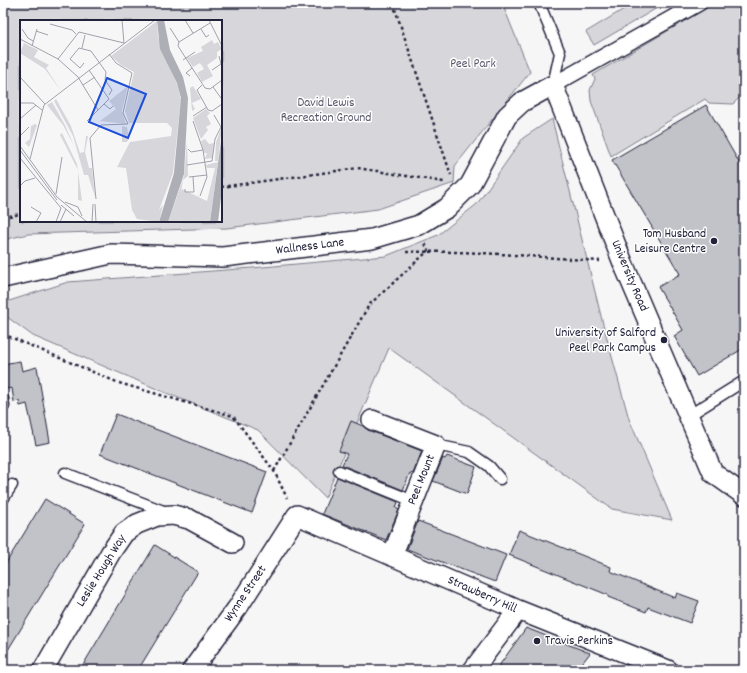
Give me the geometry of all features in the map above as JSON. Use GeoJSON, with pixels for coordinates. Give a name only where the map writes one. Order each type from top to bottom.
{"type":"FeatureCollection","features":[{"type":"Feature","properties":{"kind":"street"},"geometry":{"type":"LineString","coordinates":[[554,85],[699,3]]}},
{"type":"Feature","properties":{"kind":"street","name":"Wallness Lane"},"geometry":{"type":"LineString","coordinates":[[3,278],[112,254],[223,257],[372,239],[419,226],[447,208],[459,187],[470,185],[507,116],[522,102],[554,85]]}},
{"type":"Feature","properties":{"kind":"street","name":"University Road"},"geometry":{"type":"LineString","coordinates":[[554,85],[623,263],[713,472],[744,495]]}},
{"type":"Feature","properties":{"kind":"street","name":"Peel Mount"},"geometry":{"type":"LineString","coordinates":[[372,420],[436,445],[392,556]]}},
{"type":"Feature","properties":{"kind":"street","name":"Leslie Hough Way"},"geometry":{"type":"LineString","coordinates":[[43,670],[111,552],[124,533],[137,524],[157,516],[173,514],[189,519],[233,542]]}},
{"type":"Feature","properties":{"kind":"street","name":"Strawberry Hill"},"geometry":{"type":"LineString","coordinates":[[297,515],[518,610],[668,670]]}},
{"type":"Feature","properties":{"kind":"street","name":"Wynne Street"},"geometry":{"type":"LineString","coordinates":[[192,670],[238,607],[297,515]]}},
{"type":"Feature","properties":{"kind":"street"},"geometry":{"type":"LineString","coordinates":[[473,670],[518,610]]}},
{"type":"Feature","properties":{"kind":"lane"},"geometry":{"type":"LineString","coordinates":[[539,3],[560,53],[554,85]]}},
{"type":"Feature","properties":{"kind":"lane"},"geometry":{"type":"LineString","coordinates":[[688,416],[744,381]]}},
{"type":"Feature","properties":{"kind":"lane"},"geometry":{"type":"LineString","coordinates":[[3,399],[3,406]]}},
{"type":"Feature","properties":{"kind":"lane"},"geometry":{"type":"LineString","coordinates":[[436,445],[469,452],[489,466],[500,479]]}},
{"type":"Feature","properties":{"kind":"lane"},"geometry":{"type":"LineString","coordinates":[[339,471],[413,501]]}},
{"type":"Feature","properties":{"kind":"lane"},"geometry":{"type":"LineString","coordinates":[[65,473],[173,514]]}},
{"type":"Feature","properties":{"kind":"lane"},"geometry":{"type":"LineString","coordinates":[[3,498],[12,485]]}},
{"type":"Feature","properties":{"kind":"path"},"geometry":{"type":"LineString","coordinates":[[393,3],[459,187]]}},
{"type":"Feature","properties":{"kind":"path"},"geometry":{"type":"LineString","coordinates":[[222,187],[358,168],[459,187]]}},
{"type":"Feature","properties":{"kind":"path"},"geometry":{"type":"LineString","coordinates":[[3,217],[20,214]]}},
{"type":"Feature","properties":{"kind":"path"},"geometry":{"type":"LineString","coordinates":[[399,252],[428,251],[498,254],[623,263]]}},
{"type":"Feature","properties":{"kind":"path"},"geometry":{"type":"LineString","coordinates":[[274,471],[369,305],[428,251]]}},
{"type":"Feature","properties":{"kind":"path"},"geometry":{"type":"LineString","coordinates":[[3,334],[119,383],[233,416],[274,471],[297,515]]}},
{"type":"Feature","properties":{"kind":"green space","name":"David Lewis Recreation Ground"},"geometry":{"type":"Polygon","coordinates":[[[3,3],[502,3],[530,72],[455,166],[454,183],[378,209],[227,228],[28,234],[3,240],[3,3]]]}},
{"type":"Feature","properties":{"kind":"green space"},"geometry":{"type":"Polygon","coordinates":[[[634,3],[654,3],[657,8],[594,45],[586,32],[634,3]]]}},
{"type":"Feature","properties":{"kind":"green space"},"geometry":{"type":"Polygon","coordinates":[[[715,3],[744,3],[744,93],[733,104],[709,103],[705,99],[611,156],[591,101],[590,90],[595,79],[593,75],[715,3]]]}},
{"type":"Feature","properties":{"kind":"green space"},"geometry":{"type":"Polygon","coordinates":[[[552,119],[603,324],[629,419],[672,520],[612,509],[389,348],[325,498],[258,430],[33,336],[3,314],[3,303],[68,282],[386,256],[438,235],[477,204],[523,138],[552,119]]]}},
{"type":"Feature","properties":{"kind":"building","name":"Tom Husband Leisure Centre"},"geometry":{"type":"Polygon","coordinates":[[[706,105],[744,171],[744,348],[697,376],[674,336],[683,330],[658,287],[680,274],[612,160],[706,105]]]}},
{"type":"Feature","properties":{"kind":"building"},"geometry":{"type":"Polygon","coordinates":[[[20,361],[22,371],[37,367],[50,442],[36,445],[27,404],[20,406],[19,401],[14,402],[12,388],[6,389],[3,364],[20,361]]]}},
{"type":"Feature","properties":{"kind":"building"},"geometry":{"type":"Polygon","coordinates":[[[116,414],[267,472],[252,513],[100,454],[116,414]]]}},
{"type":"Feature","properties":{"kind":"building"},"geometry":{"type":"Polygon","coordinates":[[[351,421],[368,430],[422,451],[413,474],[410,473],[403,490],[342,465],[347,454],[339,451],[351,421]]]}},
{"type":"Feature","properties":{"kind":"building"},"geometry":{"type":"Polygon","coordinates":[[[447,456],[476,467],[467,494],[433,481],[443,458],[445,459],[447,456]]]}},
{"type":"Feature","properties":{"kind":"building"},"geometry":{"type":"Polygon","coordinates":[[[337,477],[398,502],[396,508],[399,510],[386,540],[322,514],[337,477]]]}},
{"type":"Feature","properties":{"kind":"building"},"geometry":{"type":"Polygon","coordinates":[[[45,499],[85,524],[3,658],[3,568],[45,499]]]}},
{"type":"Feature","properties":{"kind":"building"},"geometry":{"type":"Polygon","coordinates":[[[418,521],[506,555],[495,582],[407,549],[418,521]]]}},
{"type":"Feature","properties":{"kind":"building"},"geometry":{"type":"Polygon","coordinates":[[[519,530],[611,567],[610,571],[675,598],[677,593],[699,601],[690,623],[648,607],[646,612],[509,555],[519,530]]]}},
{"type":"Feature","properties":{"kind":"building"},"geometry":{"type":"Polygon","coordinates":[[[155,545],[198,572],[138,670],[80,670],[155,545]]]}},
{"type":"Feature","properties":{"kind":"building","name":"Travis Perkins"},"geometry":{"type":"Polygon","coordinates":[[[526,628],[590,653],[577,670],[496,670],[526,628]]]}},
{"type":"Feature","properties":{"kind":"place","name":"Tom Husband Leisure Centre"},"geometry":{"type":"Point","coordinates":[714,241]}},
{"type":"Feature","properties":{"kind":"place","name":"University of Salford Peel Park Campus"},"geometry":{"type":"Point","coordinates":[664,340]}},
{"type":"Feature","properties":{"kind":"place","name":"Travis Perkins"},"geometry":{"type":"Point","coordinates":[537,641]}},
{"type":"Feature","properties":{"kind":"park label","name":"Peel Park"},"geometry":{"type":"Point","coordinates":[473,64]}}]}
